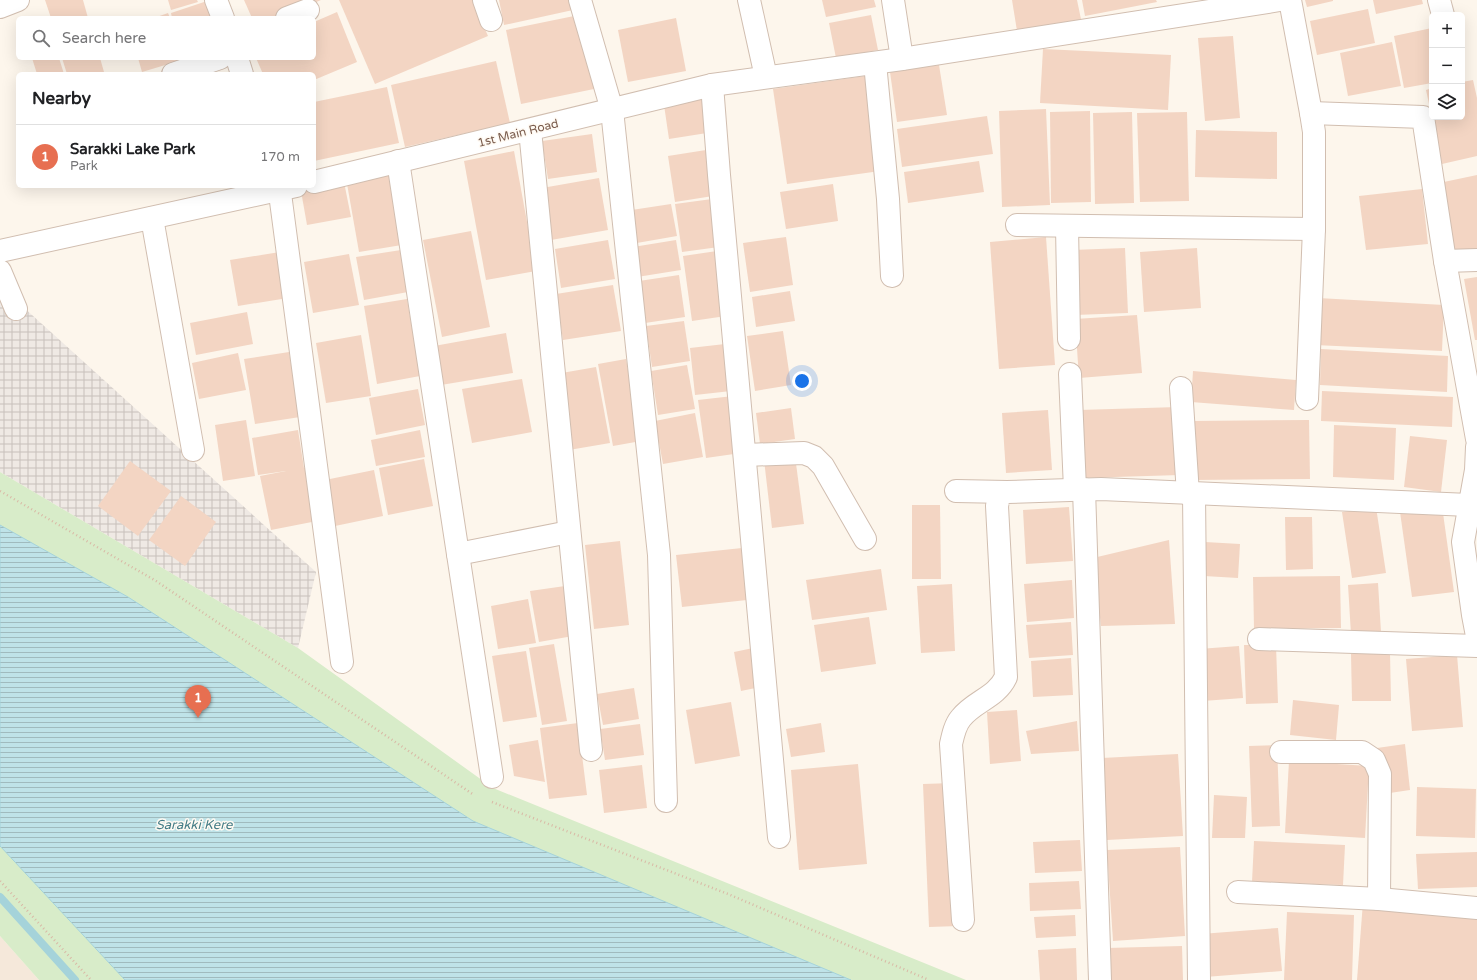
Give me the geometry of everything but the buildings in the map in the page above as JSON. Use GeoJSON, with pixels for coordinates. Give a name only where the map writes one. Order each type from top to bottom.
{"type":"FeatureCollection","features":[{"type":"Feature","properties":{"kind":"street"},"geometry":{"type":"LineString","coordinates":[[0,7],[18,0]]}},
{"type":"Feature","properties":{"kind":"street"},"geometry":{"type":"LineString","coordinates":[[216,0],[222,16]]}},
{"type":"Feature","properties":{"kind":"street"},"geometry":{"type":"LineString","coordinates":[[580,0],[612,110],[659,555],[666,801]]}},
{"type":"Feature","properties":{"kind":"street"},"geometry":{"type":"LineString","coordinates":[[749,0],[766,77]]}},
{"type":"Feature","properties":{"kind":"street"},"geometry":{"type":"LineString","coordinates":[[892,0],[902,59]]}},
{"type":"Feature","properties":{"kind":"street","name":"1st Main Road"},"geometry":{"type":"LineString","coordinates":[[316,182],[712,85],[902,59],[1280,0]]}},
{"type":"Feature","properties":{"kind":"street"},"geometry":{"type":"LineString","coordinates":[[1290,0],[1311,113],[1314,152],[1314,228],[1307,399]]}},
{"type":"Feature","properties":{"kind":"street"},"geometry":{"type":"LineString","coordinates":[[1439,0],[1442,12]]}},
{"type":"Feature","properties":{"kind":"street"},"geometry":{"type":"LineString","coordinates":[[292,16],[308,10]]}},
{"type":"Feature","properties":{"kind":"street"},"geometry":{"type":"LineString","coordinates":[[179,72],[214,60]]}},
{"type":"Feature","properties":{"kind":"street"},"geometry":{"type":"LineString","coordinates":[[238,60],[241,72]]}},
{"type":"Feature","properties":{"kind":"street"},"geometry":{"type":"LineString","coordinates":[[875,62],[888,199],[892,276]]}},
{"type":"Feature","properties":{"kind":"street"},"geometry":{"type":"LineString","coordinates":[[712,85],[779,837]]}},
{"type":"Feature","properties":{"kind":"street"},"geometry":{"type":"LineString","coordinates":[[1311,113],[1423,117],[1445,261],[1477,439]]}},
{"type":"Feature","properties":{"kind":"street"},"geometry":{"type":"LineString","coordinates":[[530,130],[591,750]]}},
{"type":"Feature","properties":{"kind":"street"},"geometry":{"type":"LineString","coordinates":[[398,161],[492,777]]}},
{"type":"Feature","properties":{"kind":"street"},"geometry":{"type":"LineString","coordinates":[[0,251],[281,188]]}},
{"type":"Feature","properties":{"kind":"street"},"geometry":{"type":"LineString","coordinates":[[285,188],[342,662]]}},
{"type":"Feature","properties":{"kind":"street"},"geometry":{"type":"LineString","coordinates":[[152,218],[193,450]]}},
{"type":"Feature","properties":{"kind":"street"},"geometry":{"type":"LineString","coordinates":[[1016,225],[1314,228]]}},
{"type":"Feature","properties":{"kind":"street"},"geometry":{"type":"LineString","coordinates":[[1067,226],[1069,339]]}},
{"type":"Feature","properties":{"kind":"street"},"geometry":{"type":"LineString","coordinates":[[1445,261],[1477,260]]}},
{"type":"Feature","properties":{"kind":"street"},"geometry":{"type":"LineString","coordinates":[[0,271],[16,308]]}},
{"type":"Feature","properties":{"kind":"street"},"geometry":{"type":"LineString","coordinates":[[1070,374],[1079,489],[1100,980]]}},
{"type":"Feature","properties":{"kind":"street"},"geometry":{"type":"LineString","coordinates":[[1180,388],[1191,494],[1199,980]]}},
{"type":"Feature","properties":{"kind":"street"},"geometry":{"type":"LineString","coordinates":[[1476,622],[1469,505],[1476,470],[1477,447]]}},
{"type":"Feature","properties":{"kind":"street"},"geometry":{"type":"LineString","coordinates":[[745,455],[804,453],[814,457],[823,466],[865,538]]}},
{"type":"Feature","properties":{"kind":"street"},"geometry":{"type":"LineString","coordinates":[[956,491],[1007,492],[1079,489],[1469,505]]}},
{"type":"Feature","properties":{"kind":"street"},"geometry":{"type":"LineString","coordinates":[[963,920],[951,744],[960,719],[965,713],[999,690],[1006,677],[997,506],[999,496],[1007,492]]}},
{"type":"Feature","properties":{"kind":"street"},"geometry":{"type":"LineString","coordinates":[[458,554],[569,532]]}},
{"type":"Feature","properties":{"kind":"street"},"geometry":{"type":"LineString","coordinates":[[1259,639],[1477,646]]}},
{"type":"Feature","properties":{"kind":"street"},"geometry":{"type":"LineString","coordinates":[[1281,752],[1362,752],[1374,760],[1380,774],[1379,899]]}},
{"type":"Feature","properties":{"kind":"street"},"geometry":{"type":"LineString","coordinates":[[1238,892],[1379,899],[1477,908]]}},
{"type":"Feature","properties":{"kind":"path"},"geometry":{"type":"LineString","coordinates":[[0,491],[156,581],[472,794],[479,797]]}},
{"type":"Feature","properties":{"kind":"path"},"geometry":{"type":"LineString","coordinates":[[486,800],[728,894],[929,980]]}},
{"type":"Feature","properties":{"kind":"path"},"geometry":{"type":"LineString","coordinates":[[0,881],[91,980]]}},
{"type":"Feature","properties":{"kind":"shaded area"},"geometry":{"type":"Polygon","coordinates":[[[0,286],[316,572],[298,648],[0,472],[0,286]]]}},
{"type":"Feature","properties":{"kind":"shaded area"},"geometry":{"type":"Polygon","coordinates":[[[0,936],[39,980],[0,980],[0,936]]]}},
{"type":"Feature","properties":{"kind":"green space","name":"Sarakki Kere"},"geometry":{"type":"Polygon","coordinates":[[[0,472],[298,648],[493,788],[966,980],[39,980],[0,936],[0,472]]]}},
{"type":"Feature","properties":{"kind":"water","name":"Sarakki Kere"},"geometry":{"type":"Polygon","coordinates":[[[0,525],[128,597],[473,821],[851,980],[125,980],[0,846],[0,525]]]}},
{"type":"Feature","properties":{"kind":"waterway"},"geometry":{"type":"LineString","coordinates":[[0,897],[75,980]]}},
{"type":"Feature","properties":{"kind":"place","name":"Sarakki Lake Park"},"geometry":{"type":"Point","coordinates":[198,718]}}]}
